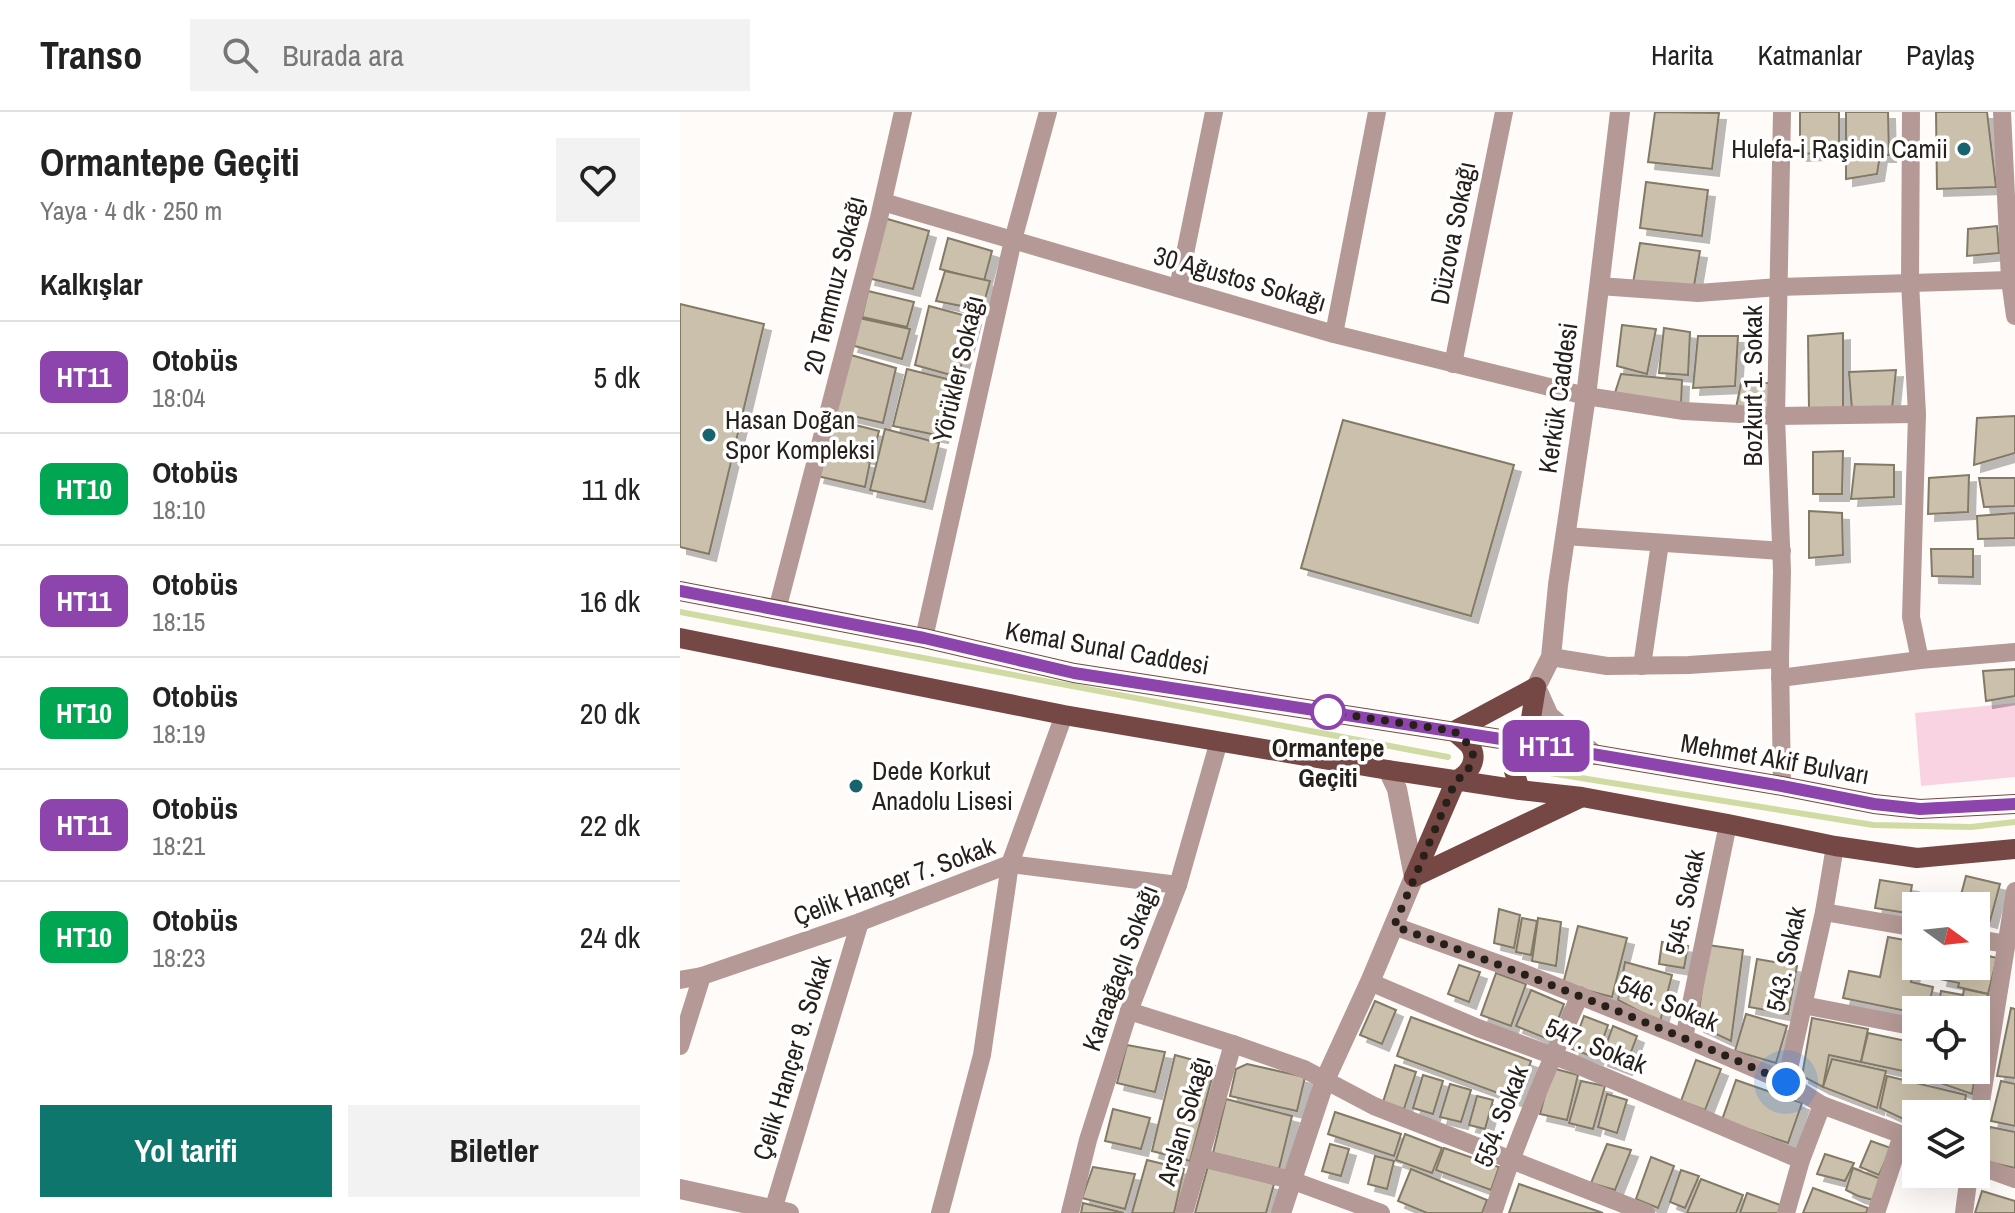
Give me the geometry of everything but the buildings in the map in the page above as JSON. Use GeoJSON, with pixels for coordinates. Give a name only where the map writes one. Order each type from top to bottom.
{"type":"FeatureCollection","features":[{"type":"Feature","properties":{"kind":"main road","name":"Kemal Sunal Caddesi"},"geometry":{"type":"LineString","coordinates":[[680,591],[924,638],[1074,673],[1527,743]]}},
{"type":"Feature","properties":{"kind":"main road"},"geometry":{"type":"LineString","coordinates":[[680,638],[1064,715],[1388,770],[1582,797],[1835,846],[1917,858],[2015,849]]}},
{"type":"Feature","properties":{"kind":"main road"},"geometry":{"type":"LineString","coordinates":[[1414,877],[1456,780],[1467,774],[1473,754],[1470,746],[1454,731],[1536,687]]}},
{"type":"Feature","properties":{"kind":"main road"},"geometry":{"type":"LineString","coordinates":[[1520,790],[1514,771],[1527,743],[1536,687]]}},
{"type":"Feature","properties":{"kind":"main road","name":"Mehmet Akif Bulvarı"},"geometry":{"type":"LineString","coordinates":[[1527,743],[1874,804],[1920,809],[2015,804]]}},
{"type":"Feature","properties":{"kind":"main road"},"geometry":{"type":"LineString","coordinates":[[1414,877],[1582,797]]}},
{"type":"Feature","properties":{"kind":"street","name":"20 Temmuz Sokağı"},"geometry":{"type":"LineString","coordinates":[[777,610],[883,202],[903,112]]}},
{"type":"Feature","properties":{"kind":"street","name":"Yörükler Sokağı"},"geometry":{"type":"LineString","coordinates":[[924,638],[1013,240],[1048,112]]}},
{"type":"Feature","properties":{"kind":"street"},"geometry":{"type":"LineString","coordinates":[[1178,288],[1214,112]]}},
{"type":"Feature","properties":{"kind":"street"},"geometry":{"type":"LineString","coordinates":[[1334,334],[1377,112]]}},
{"type":"Feature","properties":{"kind":"street","name":"Düzova Sokağı"},"geometry":{"type":"LineString","coordinates":[[1453,364],[1504,112]]}},
{"type":"Feature","properties":{"kind":"street","name":"Kerkük Caddesi"},"geometry":{"type":"LineString","coordinates":[[1536,687],[1551,657],[1620,112]]}},
{"type":"Feature","properties":{"kind":"street","name":"Bozkurt 1. Sokak"},"geometry":{"type":"LineString","coordinates":[[1782,112],[1776,416],[1782,551],[1782,786]]}},
{"type":"Feature","properties":{"kind":"street"},"geometry":{"type":"LineString","coordinates":[[1911,112],[1910,282],[1917,414],[1911,617],[1920,660]]}},
{"type":"Feature","properties":{"kind":"street"},"geometry":{"type":"LineString","coordinates":[[2002,112],[2015,316]]}},
{"type":"Feature","properties":{"kind":"street","name":"30 Ağustos Sokağı"},"geometry":{"type":"LineString","coordinates":[[883,202],[1334,334],[1586,396],[1684,411],[1776,416],[1917,414]]}},
{"type":"Feature","properties":{"kind":"street"},"geometry":{"type":"LineString","coordinates":[[1599,286],[1698,293],[1910,282],[2012,284]]}},
{"type":"Feature","properties":{"kind":"street"},"geometry":{"type":"LineString","coordinates":[[1565,536],[1782,551]]}},
{"type":"Feature","properties":{"kind":"street"},"geometry":{"type":"LineString","coordinates":[[1642,666],[1660,543]]}},
{"type":"Feature","properties":{"kind":"street"},"geometry":{"type":"LineString","coordinates":[[1551,657],[1607,666],[1689,665],[1780,669],[2015,652]]}},
{"type":"Feature","properties":{"kind":"street"},"geometry":{"type":"LineString","coordinates":[[1536,687],[1549,716],[1595,755]]}},
{"type":"Feature","properties":{"kind":"street"},"geometry":{"type":"LineString","coordinates":[[940,1213],[982,1055],[1010,864],[1064,715]]}},
{"type":"Feature","properties":{"kind":"street","name":"Karaağaçlı Sokağı"},"geometry":{"type":"LineString","coordinates":[[1070,1213],[1088,1140],[1129,1011],[1178,885],[1219,741]]}},
{"type":"Feature","properties":{"kind":"street"},"geometry":{"type":"LineString","coordinates":[[1281,1213],[1325,1080],[1414,877],[1397,789],[1388,770]]}},
{"type":"Feature","properties":{"kind":"street","name":"545. Sokak"},"geometry":{"type":"LineString","coordinates":[[1684,1038],[1728,824]]}},
{"type":"Feature","properties":{"kind":"street","name":"543. Sokak"},"geometry":{"type":"LineString","coordinates":[[1786,1082],[1824,912],[1835,846]]}},
{"type":"Feature","properties":{"kind":"street","name":"Çelik Hançer 7. Sokak"},"geometry":{"type":"LineString","coordinates":[[680,980],[702,976],[860,922],[1010,864],[1178,885]]}},
{"type":"Feature","properties":{"kind":"street"},"geometry":{"type":"LineString","coordinates":[[1990,1015],[2007,944],[2015,891]]}},
{"type":"Feature","properties":{"kind":"street"},"geometry":{"type":"LineString","coordinates":[[1824,912],[1902,926]]}},
{"type":"Feature","properties":{"kind":"street","name":"Çelik Hançer 9. Sokak"},"geometry":{"type":"LineString","coordinates":[[781,1211],[860,922]]}},
{"type":"Feature","properties":{"kind":"street","name":"546. Sokak"},"geometry":{"type":"LineString","coordinates":[[1394,926],[1580,995],[1786,1082],[1822,1105],[1902,1134]]}},
{"type":"Feature","properties":{"kind":"street"},"geometry":{"type":"LineString","coordinates":[[1990,941],[2007,944]]}},
{"type":"Feature","properties":{"kind":"street"},"geometry":{"type":"LineString","coordinates":[[680,1046],[702,976]]}},
{"type":"Feature","properties":{"kind":"street","name":"547. Sokak"},"geometry":{"type":"LineString","coordinates":[[1370,982],[1478,1028],[1570,1062],[1801,1160]]}},
{"type":"Feature","properties":{"kind":"street","name":"554. Sokak"},"geometry":{"type":"LineString","coordinates":[[1493,1213],[1511,1159],[1580,995]]}},
{"type":"Feature","properties":{"kind":"street"},"geometry":{"type":"LineString","coordinates":[[1803,1005],[1902,1024]]}},
{"type":"Feature","properties":{"kind":"street"},"geometry":{"type":"LineString","coordinates":[[1129,1011],[1304,1069],[1374,1106],[1646,1213]]}},
{"type":"Feature","properties":{"kind":"street","name":"Arslan Sokağı"},"geometry":{"type":"LineString","coordinates":[[1184,1213],[1233,1044]]}},
{"type":"Feature","properties":{"kind":"street"},"geometry":{"type":"LineString","coordinates":[[1786,1213],[1801,1160],[1822,1105]]}},
{"type":"Feature","properties":{"kind":"street"},"geometry":{"type":"LineString","coordinates":[[1876,1213],[1902,1153]]}},
{"type":"Feature","properties":{"kind":"street"},"geometry":{"type":"LineString","coordinates":[[1201,1158],[1291,1180],[1381,1213]]}},
{"type":"Feature","properties":{"kind":"street"},"geometry":{"type":"LineString","coordinates":[[1990,1170],[2015,1179]]}},
{"type":"Feature","properties":{"kind":"street"},"geometry":{"type":"LineString","coordinates":[[1964,1213],[1967,1188]]}},
{"type":"Feature","properties":{"kind":"street"},"geometry":{"type":"LineString","coordinates":[[680,1189],[781,1211]]}},
{"type":"Feature","properties":{"kind":"shaded area"},"geometry":{"type":"Polygon","coordinates":[[[2015,703],[2015,777],[1921,786],[1915,713],[2015,703]]]}},
{"type":"Feature","properties":{"kind":"waterway"},"geometry":{"type":"LineString","coordinates":[[680,612],[1448,757]]}},
{"type":"Feature","properties":{"kind":"waterway"},"geometry":{"type":"LineString","coordinates":[[1550,773],[1873,825],[1971,827],[2015,822]]}},
{"type":"Feature","properties":{"kind":"bus line","name":"HT11"},"geometry":{"type":"LineString","coordinates":[[680,591],[924,638],[1074,673],[1527,743],[1874,804],[1920,809],[2015,804]]}},
{"type":"Feature","properties":{"kind":"place","name":"Hulefa-i Raşidin Camii"},"geometry":{"type":"Point","coordinates":[1964,149]}},
{"type":"Feature","properties":{"kind":"place","name":"Hasan Doğan Spor Kompleksi"},"geometry":{"type":"Point","coordinates":[709,435]}},
{"type":"Feature","properties":{"kind":"place","name":"Ormantepe Geçiti"},"geometry":{"type":"Point","coordinates":[1328,712]}},
{"type":"Feature","properties":{"kind":"place","name":"Dede Korkut Anadolu Lisesi"},"geometry":{"type":"Point","coordinates":[856,786]}},
{"type":"Feature","properties":{"kind":"route"},"geometry":{"type":"LineString","coordinates":[[1328,712],[1454,731],[1472,750],[1470,770],[1456,780],[1394,926],[1580,995],[1786,1082]]}}]}
